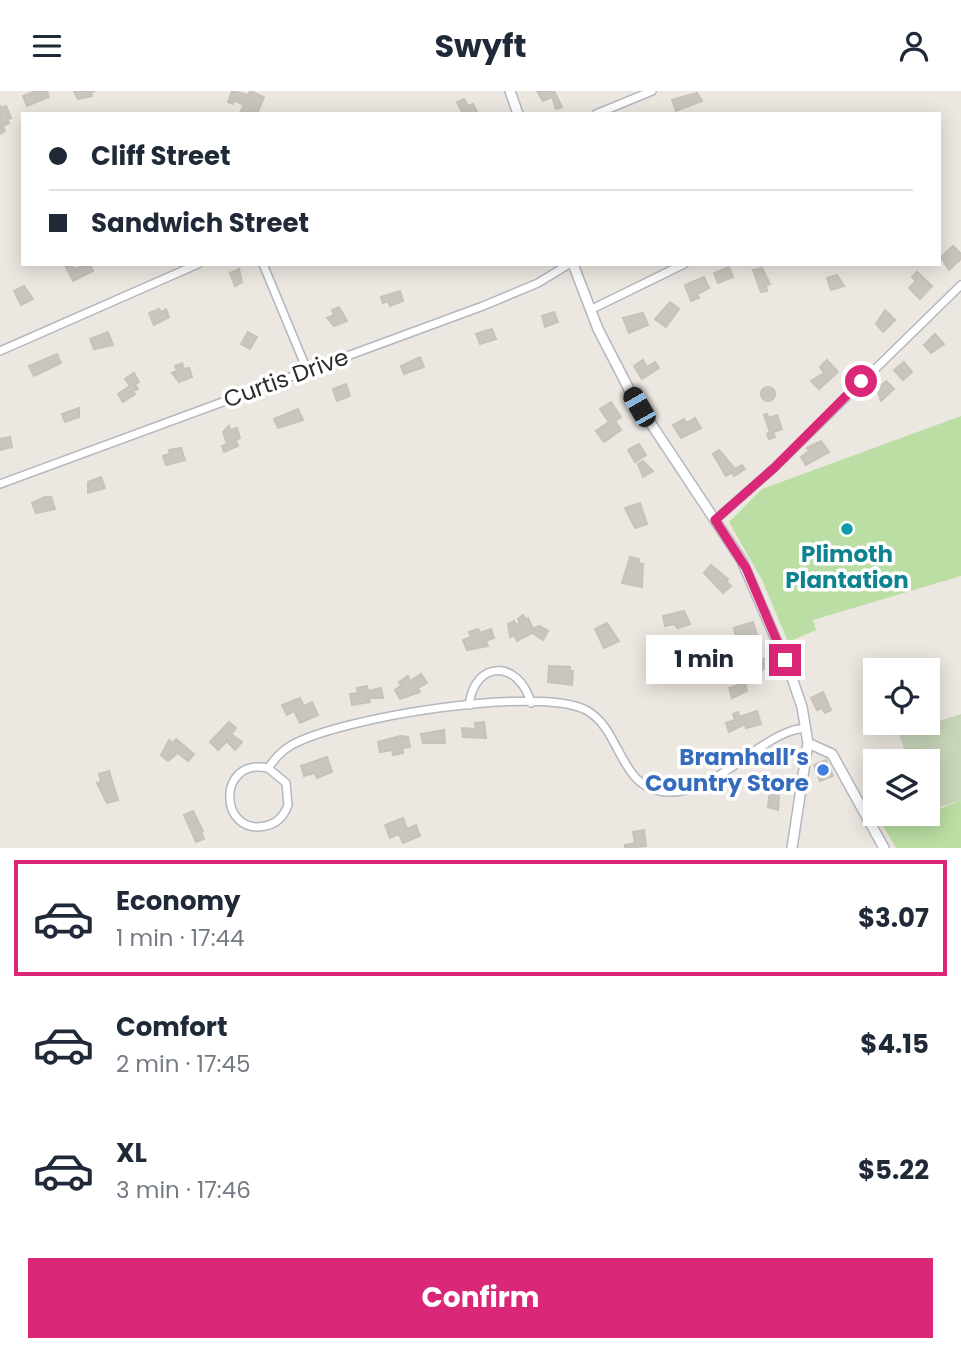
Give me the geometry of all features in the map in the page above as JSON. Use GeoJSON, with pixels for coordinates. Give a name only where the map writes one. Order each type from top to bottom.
{"type":"FeatureCollection","features":[{"type":"Feature","properties":{"kind":"street"},"geometry":{"type":"LineString","coordinates":[[510,91],[517,112]]}},
{"type":"Feature","properties":{"kind":"street"},"geometry":{"type":"LineString","coordinates":[[601,112],[652,91]]}},
{"type":"Feature","properties":{"kind":"street"},"geometry":{"type":"LineString","coordinates":[[0,351],[193,266]]}},
{"type":"Feature","properties":{"kind":"street"},"geometry":{"type":"LineString","coordinates":[[264,266],[307,370]]}},
{"type":"Feature","properties":{"kind":"street","name":"Curtis Drive"},"geometry":{"type":"LineString","coordinates":[[0,484],[482,306],[538,283],[568,266]]}},
{"type":"Feature","properties":{"kind":"street"},"geometry":{"type":"LineString","coordinates":[[572,266],[590,310],[646,419],[742,561],[763,606],[798,696],[808,743],[792,848]]}},
{"type":"Feature","properties":{"kind":"street"},"geometry":{"type":"LineString","coordinates":[[590,310],[680,266]]}},
{"type":"Feature","properties":{"kind":"street"},"geometry":{"type":"LineString","coordinates":[[715,520],[766,476],[961,285]]}},
{"type":"Feature","properties":{"kind":"street"},"geometry":{"type":"LineString","coordinates":[[470,705],[471,690],[479,680],[487,673],[502,670],[523,682],[531,702]]}},
{"type":"Feature","properties":{"kind":"street"},"geometry":{"type":"LineString","coordinates":[[268,768],[279,754],[292,745],[350,723],[470,705],[531,702],[573,705],[586,710],[596,717],[638,782],[669,792],[704,782],[782,736],[806,728]]}},
{"type":"Feature","properties":{"kind":"street"},"geometry":{"type":"LineString","coordinates":[[808,743],[832,754],[884,848]]}},
{"type":"Feature","properties":{"kind":"street"},"geometry":{"type":"LineString","coordinates":[[255,767],[268,768],[286,783],[288,806],[278,821],[253,827],[233,812],[229,800],[231,787],[243,771],[255,767]]}},
{"type":"Feature","properties":{"kind":"green space","name":"Plimoth Plantation"},"geometry":{"type":"Polygon","coordinates":[[[961,416],[961,576],[813,620],[816,630],[788,642],[762,580],[729,522],[762,489],[961,416]]]}},
{"type":"Feature","properties":{"kind":"green space"},"geometry":{"type":"Polygon","coordinates":[[[961,714],[961,800],[940,807],[940,749],[904,749],[899,735],[940,735],[940,721],[961,714]]]}},
{"type":"Feature","properties":{"kind":"green space"},"geometry":{"type":"Polygon","coordinates":[[[961,800],[961,848],[896,848],[883,826],[940,826],[940,809],[961,800]]]}},
{"type":"Feature","properties":{"kind":"building"},"geometry":{"type":"Polygon","coordinates":[[[35,91],[47,91],[49,97],[27,106],[23,96],[35,91]]]}},
{"type":"Feature","properties":{"kind":"building"},"geometry":{"type":"Polygon","coordinates":[[[74,91],[95,91],[91,93],[92,96],[78,99],[74,91]]]}},
{"type":"Feature","properties":{"kind":"building"},"geometry":{"type":"Polygon","coordinates":[[[232,91],[249,95],[250,91],[264,97],[258,112],[241,111],[244,105],[234,100],[233,104],[228,102],[232,91]]]}},
{"type":"Feature","properties":{"kind":"building"},"geometry":{"type":"Polygon","coordinates":[[[537,91],[554,91],[562,107],[556,109],[552,97],[543,101],[537,91]]]}},
{"type":"Feature","properties":{"kind":"building"},"geometry":{"type":"Polygon","coordinates":[[[697,93],[702,101],[676,111],[672,100],[697,93]]]}},
{"type":"Feature","properties":{"kind":"building"},"geometry":{"type":"Polygon","coordinates":[[[464,99],[468,106],[473,104],[477,112],[462,112],[457,102],[464,99]]]}},
{"type":"Feature","properties":{"kind":"building"},"geometry":{"type":"Polygon","coordinates":[[[0,105],[1,108],[6,106],[11,118],[7,119],[9,123],[3,126],[5,131],[0,134],[0,105]]]}},
{"type":"Feature","properties":{"kind":"building"},"geometry":{"type":"Polygon","coordinates":[[[953,246],[961,254],[961,259],[949,270],[941,257],[953,246]]]}},
{"type":"Feature","properties":{"kind":"building"},"geometry":{"type":"Polygon","coordinates":[[[66,266],[73,266],[74,269],[91,266],[93,271],[73,281],[66,266]]]}},
{"type":"Feature","properties":{"kind":"building"},"geometry":{"type":"Polygon","coordinates":[[[729,267],[733,277],[718,283],[714,273],[729,267]]]}},
{"type":"Feature","properties":{"kind":"building"},"geometry":{"type":"Polygon","coordinates":[[[762,268],[770,284],[766,285],[767,291],[761,292],[753,270],[762,268]]]}},
{"type":"Feature","properties":{"kind":"building"},"geometry":{"type":"Polygon","coordinates":[[[239,269],[242,282],[235,286],[230,273],[239,269]]]}},
{"type":"Feature","properties":{"kind":"building"},"geometry":{"type":"Polygon","coordinates":[[[917,272],[932,286],[920,299],[909,288],[916,281],[912,277],[917,272]]]}},
{"type":"Feature","properties":{"kind":"building"},"geometry":{"type":"Polygon","coordinates":[[[837,275],[844,286],[831,290],[827,278],[837,275]]]}},
{"type":"Feature","properties":{"kind":"building"},"geometry":{"type":"Polygon","coordinates":[[[704,277],[709,288],[697,294],[699,298],[691,301],[685,285],[704,277]]]}},
{"type":"Feature","properties":{"kind":"building"},"geometry":{"type":"Polygon","coordinates":[[[24,286],[33,299],[21,305],[14,291],[24,286]]]}},
{"type":"Feature","properties":{"kind":"building"},"geometry":{"type":"Polygon","coordinates":[[[400,291],[403,301],[390,306],[388,301],[383,303],[381,297],[400,291]]]}},
{"type":"Feature","properties":{"kind":"building"},"geometry":{"type":"Polygon","coordinates":[[[670,302],[679,309],[666,327],[655,319],[670,302]]]}},
{"type":"Feature","properties":{"kind":"building"},"geometry":{"type":"Polygon","coordinates":[[[339,307],[347,321],[334,326],[327,318],[334,315],[332,310],[339,307]]]}},
{"type":"Feature","properties":{"kind":"building"},"geometry":{"type":"Polygon","coordinates":[[[159,309],[161,312],[166,309],[169,317],[154,325],[149,313],[159,309]]]}},
{"type":"Feature","properties":{"kind":"building"},"geometry":{"type":"Polygon","coordinates":[[[885,310],[895,320],[883,332],[876,324],[885,310]]]}},
{"type":"Feature","properties":{"kind":"building"},"geometry":{"type":"Polygon","coordinates":[[[554,312],[558,322],[545,327],[542,316],[554,312]]]}},
{"type":"Feature","properties":{"kind":"building"},"geometry":{"type":"Polygon","coordinates":[[[643,313],[648,325],[629,333],[623,318],[643,313]]]}},
{"type":"Feature","properties":{"kind":"building"},"geometry":{"type":"Polygon","coordinates":[[[492,329],[496,339],[480,344],[476,334],[492,329]]]}},
{"type":"Feature","properties":{"kind":"building"},"geometry":{"type":"Polygon","coordinates":[[[108,332],[113,345],[94,349],[90,339],[108,332]]]}},
{"type":"Feature","properties":{"kind":"building"},"geometry":{"type":"Polygon","coordinates":[[[248,332],[257,337],[250,349],[241,344],[248,332]]]}},
{"type":"Feature","properties":{"kind":"building"},"geometry":{"type":"Polygon","coordinates":[[[935,334],[944,344],[931,353],[924,345],[935,334]]]}},
{"type":"Feature","properties":{"kind":"building"},"geometry":{"type":"Polygon","coordinates":[[[57,354],[61,363],[34,376],[29,366],[57,354]]]}},
{"type":"Feature","properties":{"kind":"building"},"geometry":{"type":"Polygon","coordinates":[[[420,357],[424,367],[404,374],[401,366],[420,357]]]}},
{"type":"Feature","properties":{"kind":"building"},"geometry":{"type":"Polygon","coordinates":[[[643,360],[647,367],[655,362],[659,368],[642,379],[634,366],[643,360]]]}},
{"type":"Feature","properties":{"kind":"building"},"geometry":{"type":"Polygon","coordinates":[[[827,360],[838,372],[819,389],[811,381],[824,373],[820,367],[827,360]]]}},
{"type":"Feature","properties":{"kind":"building"},"geometry":{"type":"Polygon","coordinates":[[[904,362],[912,372],[903,380],[894,370],[904,362]]]}},
{"type":"Feature","properties":{"kind":"building"},"geometry":{"type":"Polygon","coordinates":[[[182,363],[184,369],[189,368],[192,377],[179,382],[172,373],[177,371],[175,366],[182,363]]]}},
{"type":"Feature","properties":{"kind":"building"},"geometry":{"type":"Polygon","coordinates":[[[134,373],[139,382],[135,384],[138,389],[123,402],[118,394],[130,386],[125,379],[134,373]]]}},
{"type":"Feature","properties":{"kind":"building"},"geometry":{"type":"Polygon","coordinates":[[[886,381],[894,389],[881,401],[877,389],[886,381]]]}},
{"type":"Feature","properties":{"kind":"building"},"geometry":{"type":"Polygon","coordinates":[[[346,384],[350,396],[337,401],[333,389],[346,384]]]}},
{"type":"Feature","properties":{"kind":"building"},"geometry":{"type":"Polygon","coordinates":[[[765,387],[771,387],[775,394],[771,401],[765,401],[761,397],[761,391],[765,387]]]}},
{"type":"Feature","properties":{"kind":"building"},"geometry":{"type":"Polygon","coordinates":[[[611,402],[621,417],[615,421],[621,430],[604,442],[596,431],[609,422],[600,409],[611,402]]]}},
{"type":"Feature","properties":{"kind":"building"},"geometry":{"type":"Polygon","coordinates":[[[79,408],[79,417],[65,422],[62,414],[79,408]]]}},
{"type":"Feature","properties":{"kind":"building"},"geometry":{"type":"Polygon","coordinates":[[[298,409],[303,420],[278,428],[274,419],[298,409]]]}},
{"type":"Feature","properties":{"kind":"building"},"geometry":{"type":"Polygon","coordinates":[[[767,414],[769,418],[777,415],[782,429],[773,432],[775,437],[769,439],[767,434],[770,432],[764,415],[767,414]]]}},
{"type":"Feature","properties":{"kind":"building"},"geometry":{"type":"Polygon","coordinates":[[[695,418],[701,428],[681,438],[673,425],[684,419],[687,423],[695,418]]]}},
{"type":"Feature","properties":{"kind":"building"},"geometry":{"type":"Polygon","coordinates":[[[229,426],[230,430],[237,428],[240,438],[236,440],[238,446],[224,452],[222,446],[227,444],[223,432],[229,426]]]}},
{"type":"Feature","properties":{"kind":"building"},"geometry":{"type":"Polygon","coordinates":[[[10,437],[12,447],[0,450],[0,439],[10,437]]]}},
{"type":"Feature","properties":{"kind":"building"},"geometry":{"type":"Polygon","coordinates":[[[821,441],[829,452],[806,465],[801,457],[809,451],[807,448],[821,441]]]}},
{"type":"Feature","properties":{"kind":"building"},"geometry":{"type":"Polygon","coordinates":[[[639,444],[646,455],[635,462],[628,450],[639,444]]]}},
{"type":"Feature","properties":{"kind":"building"},"geometry":{"type":"Polygon","coordinates":[[[181,448],[185,460],[166,465],[163,456],[170,454],[169,450],[181,448]]]}},
{"type":"Feature","properties":{"kind":"building"},"geometry":{"type":"Polygon","coordinates":[[[719,450],[735,469],[742,465],[745,469],[734,476],[732,472],[726,476],[713,454],[719,450]]]}},
{"type":"Feature","properties":{"kind":"building"},"geometry":{"type":"Polygon","coordinates":[[[643,461],[653,471],[643,477],[638,464],[643,461]]]}},
{"type":"Feature","properties":{"kind":"building"},"geometry":{"type":"Polygon","coordinates":[[[101,477],[105,488],[88,493],[88,482],[101,477]]]}},
{"type":"Feature","properties":{"kind":"building"},"geometry":{"type":"Polygon","coordinates":[[[51,497],[55,509],[36,513],[32,503],[51,497]]]}},
{"type":"Feature","properties":{"kind":"building"},"geometry":{"type":"Polygon","coordinates":[[[640,503],[647,524],[635,528],[625,508],[640,503]]]}},
{"type":"Feature","properties":{"kind":"building"},"geometry":{"type":"Polygon","coordinates":[[[630,557],[639,559],[639,563],[643,564],[642,587],[622,583],[630,557]]]}},
{"type":"Feature","properties":{"kind":"building"},"geometry":{"type":"Polygon","coordinates":[[[711,565],[728,579],[726,581],[731,586],[723,593],[704,573],[711,565]]]}},
{"type":"Feature","properties":{"kind":"building"},"geometry":{"type":"Polygon","coordinates":[[[684,611],[690,624],[678,628],[674,624],[665,626],[663,616],[684,611]]]}},
{"type":"Feature","properties":{"kind":"building"},"geometry":{"type":"Polygon","coordinates":[[[523,615],[526,620],[528,618],[533,629],[539,626],[548,631],[543,640],[532,633],[517,641],[514,635],[510,637],[508,624],[514,621],[516,625],[520,623],[518,619],[523,615]]]}},
{"type":"Feature","properties":{"kind":"building"},"geometry":{"type":"Polygon","coordinates":[[[753,622],[757,635],[736,637],[734,628],[753,622]]]}},
{"type":"Feature","properties":{"kind":"building"},"geometry":{"type":"Polygon","coordinates":[[[607,623],[619,641],[604,648],[595,629],[607,623]]]}},
{"type":"Feature","properties":{"kind":"building"},"geometry":{"type":"Polygon","coordinates":[[[478,629],[480,633],[491,629],[494,638],[486,641],[488,646],[467,650],[463,640],[471,637],[469,632],[478,629]]]}},
{"type":"Feature","properties":{"kind":"building"},"geometry":{"type":"Polygon","coordinates":[[[754,655],[756,661],[766,658],[769,667],[758,671],[757,667],[747,673],[744,665],[748,663],[745,658],[754,655]]]}},
{"type":"Feature","properties":{"kind":"building"},"geometry":{"type":"Polygon","coordinates":[[[549,666],[570,667],[570,671],[573,671],[572,685],[548,682],[549,666]]]}},
{"type":"Feature","properties":{"kind":"building"},"geometry":{"type":"Polygon","coordinates":[[[421,674],[427,683],[418,688],[420,692],[400,699],[395,690],[401,686],[399,682],[408,676],[410,681],[421,674]]]}},
{"type":"Feature","properties":{"kind":"building"},"geometry":{"type":"Polygon","coordinates":[[[745,683],[747,691],[732,698],[729,688],[745,683]]]}},
{"type":"Feature","properties":{"kind":"building"},"geometry":{"type":"Polygon","coordinates":[[[367,686],[368,691],[381,688],[383,698],[369,698],[370,702],[352,705],[350,694],[358,693],[357,688],[367,686]]]}},
{"type":"Feature","properties":{"kind":"building"},"geometry":{"type":"Polygon","coordinates":[[[823,692],[831,710],[825,713],[822,708],[817,710],[811,698],[823,692]]]}},
{"type":"Feature","properties":{"kind":"building"},"geometry":{"type":"Polygon","coordinates":[[[300,698],[304,706],[312,702],[318,715],[300,723],[294,711],[287,715],[282,705],[300,698]]]}},
{"type":"Feature","properties":{"kind":"building"},"geometry":{"type":"Polygon","coordinates":[[[757,711],[761,724],[746,728],[745,724],[729,732],[726,723],[735,720],[733,714],[738,712],[739,717],[757,711]]]}},
{"type":"Feature","properties":{"kind":"building"},"geometry":{"type":"Polygon","coordinates":[[[229,722],[236,728],[231,734],[242,742],[235,750],[227,741],[218,750],[210,742],[229,722]]]}},
{"type":"Feature","properties":{"kind":"building"},"geometry":{"type":"Polygon","coordinates":[[[484,722],[486,738],[463,737],[462,728],[476,729],[475,723],[484,722]]]}},
{"type":"Feature","properties":{"kind":"building"},"geometry":{"type":"Polygon","coordinates":[[[444,730],[445,743],[423,743],[421,734],[444,730]]]}},
{"type":"Feature","properties":{"kind":"building"},"geometry":{"type":"Polygon","coordinates":[[[400,736],[408,737],[410,747],[402,748],[403,753],[393,755],[392,750],[380,752],[378,742],[400,736]]]}},
{"type":"Feature","properties":{"kind":"building"},"geometry":{"type":"Polygon","coordinates":[[[176,739],[194,754],[188,761],[178,753],[168,761],[161,755],[169,740],[173,743],[176,739]]]}},
{"type":"Feature","properties":{"kind":"building"},"geometry":{"type":"Polygon","coordinates":[[[327,757],[332,772],[317,778],[315,773],[304,776],[301,766],[327,757]]]}},
{"type":"Feature","properties":{"kind":"building","name":"Bramhall’s Country Store"},"geometry":{"type":"Polygon","coordinates":[[[826,760],[833,776],[820,781],[814,765],[826,760]]]}},
{"type":"Feature","properties":{"kind":"building"},"geometry":{"type":"Polygon","coordinates":[[[109,771],[118,800],[107,803],[97,783],[101,782],[99,774],[109,771]]]}},
{"type":"Feature","properties":{"kind":"building"},"geometry":{"type":"Polygon","coordinates":[[[771,780],[780,782],[778,810],[768,807],[771,780]]]}},
{"type":"Feature","properties":{"kind":"building"},"geometry":{"type":"Polygon","coordinates":[[[193,811],[204,839],[196,842],[184,815],[193,811]]]}},
{"type":"Feature","properties":{"kind":"building"},"geometry":{"type":"Polygon","coordinates":[[[403,818],[407,829],[416,825],[420,836],[403,843],[399,834],[390,838],[385,825],[403,818]]]}},
{"type":"Feature","properties":{"kind":"building"},"geometry":{"type":"Polygon","coordinates":[[[644,830],[646,846],[625,848],[625,845],[635,843],[633,832],[644,830]]]}},
{"type":"Feature","properties":{"kind":"place","name":"Plimoth Plantation"},"geometry":{"type":"Point","coordinates":[847,529]}},
{"type":"Feature","properties":{"kind":"place","name":"Bramhall’s Country Store"},"geometry":{"type":"Point","coordinates":[823,770]}},
{"type":"Feature","properties":{"kind":"route"},"geometry":{"type":"LineString","coordinates":[[785,660],[746,568],[715,520],[774,468],[861,381]]}}]}
